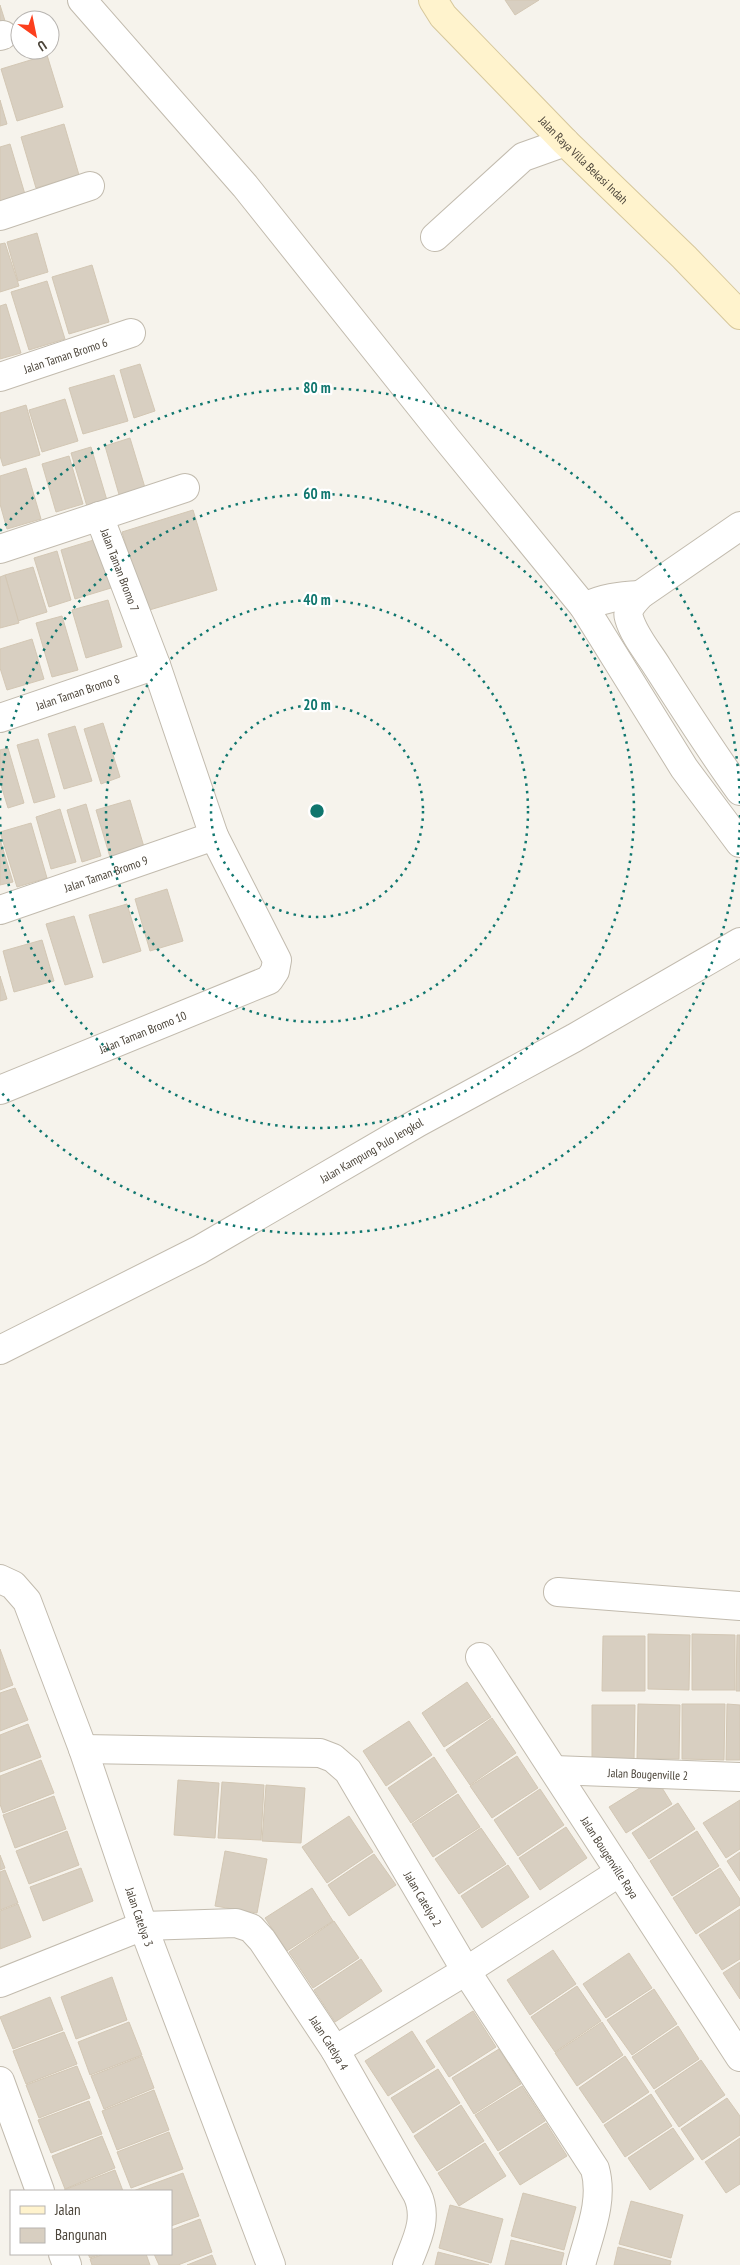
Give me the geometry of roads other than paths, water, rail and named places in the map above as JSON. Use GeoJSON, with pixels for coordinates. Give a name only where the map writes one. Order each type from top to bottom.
{"type":"FeatureCollection","features":[{"type":"Feature","properties":{"kind":"main road","name":"Jalan Raya Villa Bekasi Indah"},"geometry":{"type":"LineString","coordinates":[[433,0],[443,16],[565,142],[684,257],[740,315]]}},
{"type":"Feature","properties":{"kind":"street"},"geometry":{"type":"LineString","coordinates":[[82,0],[245,186],[446,438],[584,606],[684,768],[740,843]]}},
{"type":"Feature","properties":{"kind":"street"},"geometry":{"type":"LineString","coordinates":[[435,236],[523,157],[565,142]]}},
{"type":"Feature","properties":{"kind":"street"},"geometry":{"type":"LineString","coordinates":[[0,216],[90,186]]}},
{"type":"Feature","properties":{"kind":"street","name":"Jalan Taman Bromo 6"},"geometry":{"type":"LineString","coordinates":[[0,377],[131,333]]}},
{"type":"Feature","properties":{"kind":"street"},"geometry":{"type":"LineString","coordinates":[[99,516],[185,488]]}},
{"type":"Feature","properties":{"kind":"street","name":"Jalan Taman Bromo 7"},"geometry":{"type":"LineString","coordinates":[[0,549],[99,516],[156,665],[214,836],[277,960],[277,965]]}},
{"type":"Feature","properties":{"kind":"street"},"geometry":{"type":"LineString","coordinates":[[740,526],[640,595],[630,607],[629,618],[640,640],[703,739],[740,791]]}},
{"type":"Feature","properties":{"kind":"street"},"geometry":{"type":"LineString","coordinates":[[584,606],[617,596],[640,595]]}},
{"type":"Feature","properties":{"kind":"street","name":"Jalan Taman Bromo 8"},"geometry":{"type":"LineString","coordinates":[[0,718],[156,665]]}},
{"type":"Feature","properties":{"kind":"street","name":"Jalan Taman Bromo 9"},"geometry":{"type":"LineString","coordinates":[[0,910],[214,836]]}},
{"type":"Feature","properties":{"kind":"street","name":"Jalan Kampung Pulo Jengkol"},"geometry":{"type":"LineString","coordinates":[[0,1350],[199,1250],[419,1122],[574,1038],[740,942]]}},
{"type":"Feature","properties":{"kind":"street","name":"Jalan Taman Bromo 10"},"geometry":{"type":"LineString","coordinates":[[0,1090],[269,980],[273,976],[277,965]]}},
{"type":"Feature","properties":{"kind":"street","name":"Jalan Catelya 3"},"geometry":{"type":"LineString","coordinates":[[0,1578],[14,1585],[27,1601],[83,1749],[143,1926],[272,2265]]}},
{"type":"Feature","properties":{"kind":"street"},"geometry":{"type":"LineString","coordinates":[[558,1592],[740,1606]]}},
{"type":"Feature","properties":{"kind":"street","name":"Jalan Bougenville Raya"},"geometry":{"type":"LineString","coordinates":[[480,1657],[740,2057]]}},
{"type":"Feature","properties":{"kind":"street","name":"Jalan Catelya 2"},"geometry":{"type":"LineString","coordinates":[[83,1749],[320,1753],[333,1758],[348,1770],[466,1971],[596,2169],[599,2189],[598,2201],[582,2265]]}},
{"type":"Feature","properties":{"kind":"street","name":"Jalan Bougenville 2"},"geometry":{"type":"LineString","coordinates":[[554,1770],[740,1777]]}},
{"type":"Feature","properties":{"kind":"street"},"geometry":{"type":"LineString","coordinates":[[335,2050],[466,1971],[620,1872]]}},
{"type":"Feature","properties":{"kind":"street","name":"Jalan Catelya 4"},"geometry":{"type":"LineString","coordinates":[[0,1983],[143,1926],[236,1923],[251,1928],[262,1940],[335,2050],[422,2204],[422,2225],[407,2265]]}},
{"type":"Feature","properties":{"kind":"street"},"geometry":{"type":"LineString","coordinates":[[0,2081],[40,2190]]}}]}
